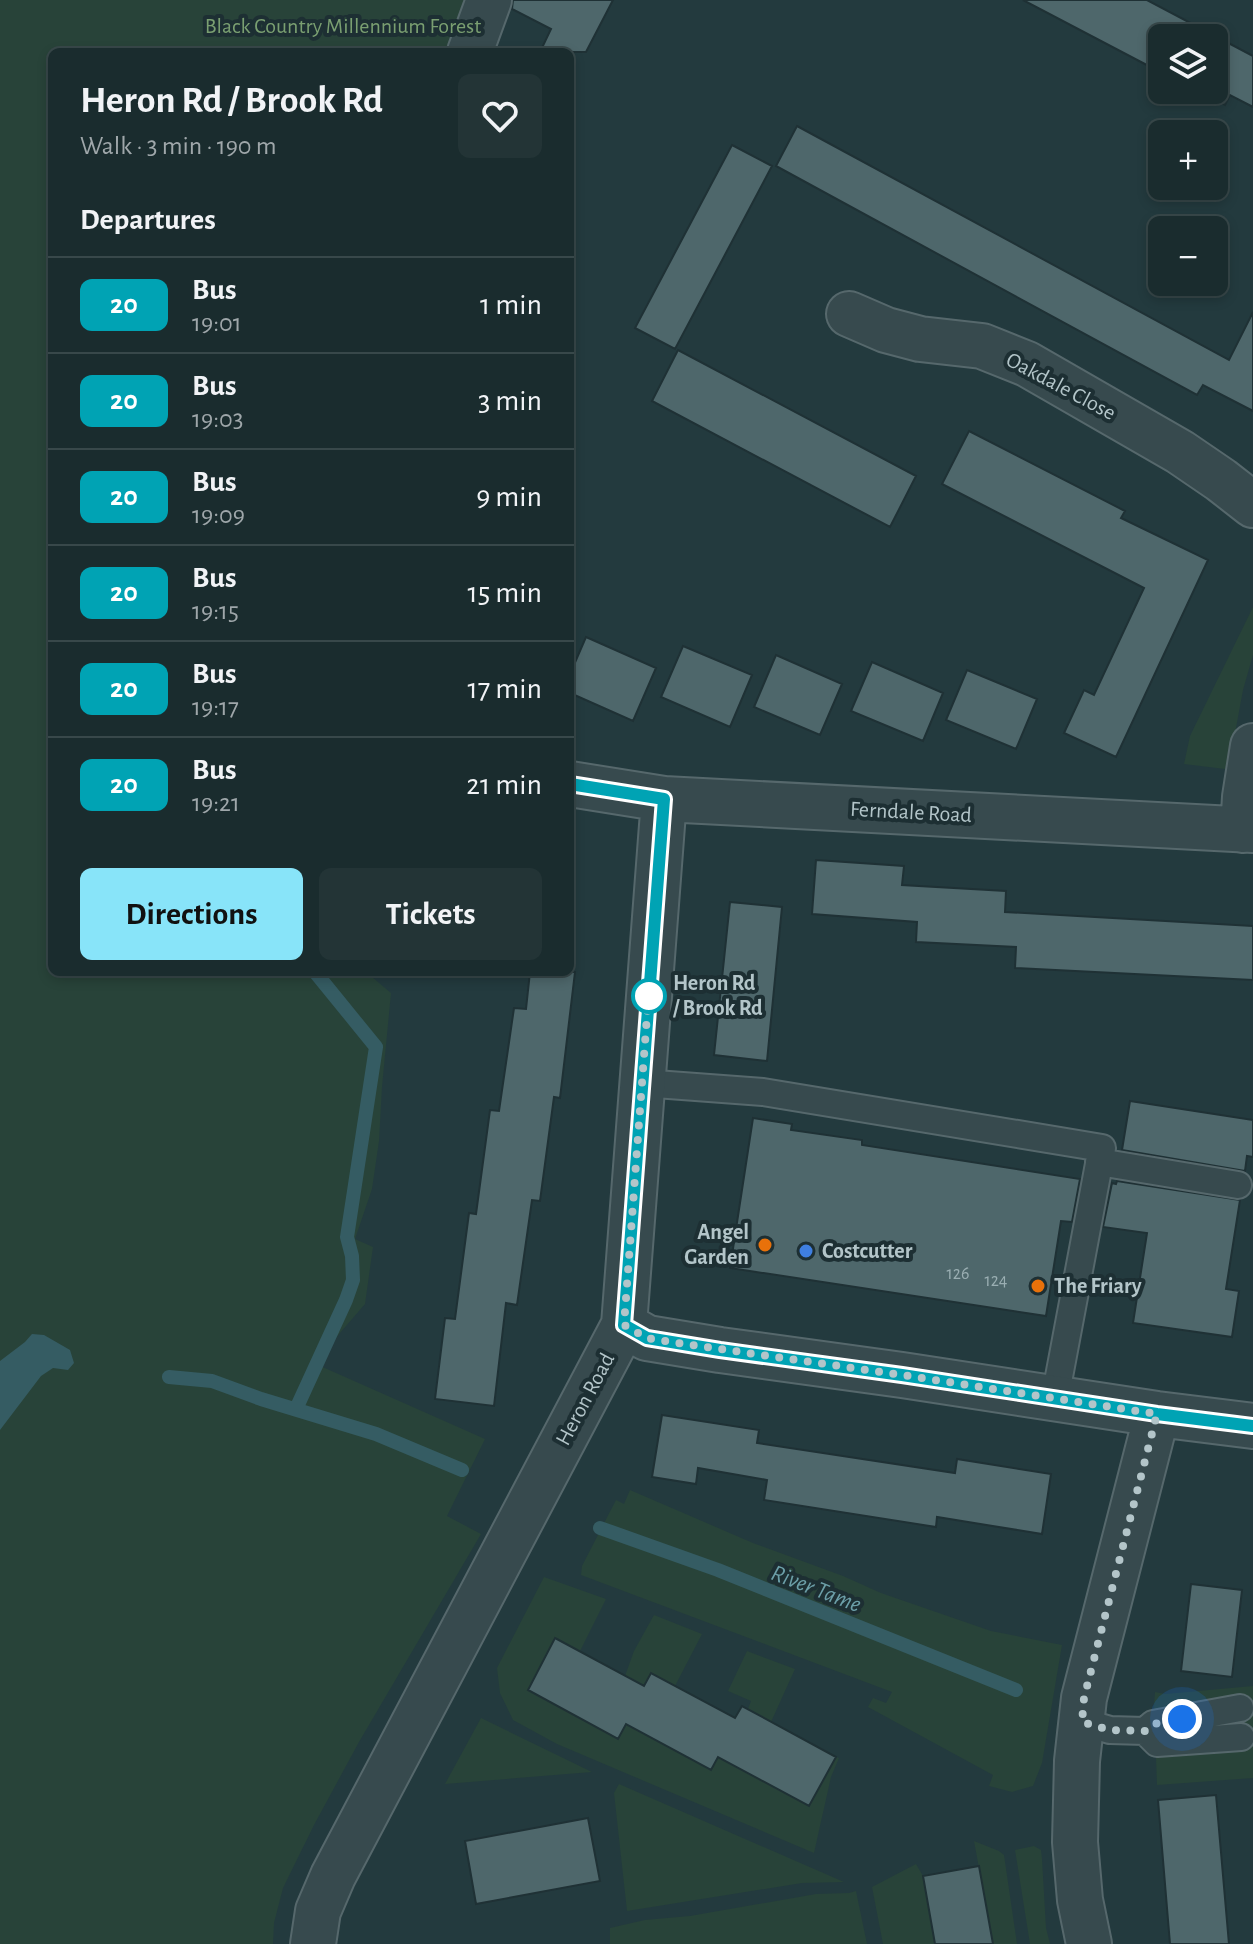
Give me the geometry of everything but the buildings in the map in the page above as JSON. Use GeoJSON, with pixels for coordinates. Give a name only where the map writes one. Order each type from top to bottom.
{"type":"FeatureCollection","features":[{"type":"Feature","properties":{"kind":"street"},"geometry":{"type":"LineString","coordinates":[[471,48],[489,0]]}},
{"type":"Feature","properties":{"kind":"street","name":"Oakdale Close"},"geometry":{"type":"LineString","coordinates":[[849,314],[886,330],[920,339],[982,346],[1027,364],[1180,452],[1253,505]]}},
{"type":"Feature","properties":{"kind":"street"},"geometry":{"type":"LineString","coordinates":[[1248,830],[1245,797],[1253,746]]}},
{"type":"Feature","properties":{"kind":"street","name":"Ferndale Road"},"geometry":{"type":"LineString","coordinates":[[574,785],[664,799],[1248,830]]}},
{"type":"Feature","properties":{"kind":"street","name":"Heron Road"},"geometry":{"type":"LineString","coordinates":[[313,1944],[318,1911],[333,1876],[624,1325],[664,799]]}},
{"type":"Feature","properties":{"kind":"street"},"geometry":{"type":"LineString","coordinates":[[624,1325],[647,1338],[1253,1426]]}},
{"type":"Feature","properties":{"kind":"street"},"geometry":{"type":"LineString","coordinates":[[1089,1944],[1080,1900],[1075,1842],[1077,1761],[1084,1698],[1157,1414]]}},
{"type":"Feature","properties":{"kind":"lane"},"geometry":{"type":"LineString","coordinates":[[642,1083],[763,1092],[1102,1148],[1055,1398]]}},
{"type":"Feature","properties":{"kind":"lane"},"geometry":{"type":"LineString","coordinates":[[1099,1162],[1238,1185]]}},
{"type":"Feature","properties":{"kind":"lane"},"geometry":{"type":"LineString","coordinates":[[1082,1722],[1110,1730],[1145,1731],[1153,1724],[1240,1708]]}},
{"type":"Feature","properties":{"kind":"lane"},"geometry":{"type":"LineString","coordinates":[[1145,1731],[1157,1743],[1241,1737]]}},
{"type":"Feature","properties":{"kind":"green space","name":"Black Country Millennium Forest"},"geometry":{"type":"Polygon","coordinates":[[[0,0],[466,0],[448,48],[48,48],[48,976],[371,976],[391,993],[372,1189],[355,1239],[373,1247],[365,1304],[327,1348],[318,1365],[485,1439],[447,1516],[481,1534],[314,1825],[283,1888],[274,1923],[273,1944],[0,1944],[0,0]]]}},
{"type":"Feature","properties":{"kind":"green space"},"geometry":{"type":"Polygon","coordinates":[[[1253,607],[1253,655],[1231,755],[1225,769],[1184,764],[1190,736],[1253,607]]]}},
{"type":"Feature","properties":{"kind":"green space"},"geometry":{"type":"Polygon","coordinates":[[[630,1490],[881,1593],[991,1631],[1062,1645],[1042,1763],[1033,1786],[1012,1792],[989,1786],[993,1775],[868,1707],[873,1698],[886,1703],[892,1692],[581,1575],[582,1566],[616,1500],[624,1504],[630,1490]]]}},
{"type":"Feature","properties":{"kind":"green space"},"geometry":{"type":"Polygon","coordinates":[[[544,1577],[606,1599],[580,1651],[555,1638],[528,1690],[618,1738],[626,1724],[711,1770],[718,1757],[809,1806],[836,1757],[839,1758],[831,1777],[814,1853],[557,1744],[513,1720],[500,1693],[497,1668],[544,1577]]]}},
{"type":"Feature","properties":{"kind":"green space"},"geometry":{"type":"Polygon","coordinates":[[[654,1615],[702,1634],[675,1686],[652,1673],[644,1686],[625,1676],[634,1651],[654,1615]]]}},
{"type":"Feature","properties":{"kind":"green space"},"geometry":{"type":"Polygon","coordinates":[[[747,1651],[795,1669],[771,1722],[748,1709],[751,1701],[728,1691],[747,1651]]]}},
{"type":"Feature","properties":{"kind":"green space"},"geometry":{"type":"Polygon","coordinates":[[[1253,1686],[1253,1778],[1157,1785],[1155,1692],[1165,1694],[1253,1686]]]}},
{"type":"Feature","properties":{"kind":"green space"},"geometry":{"type":"Polygon","coordinates":[[[481,1718],[592,1772],[445,1784],[481,1718]]]}},
{"type":"Feature","properties":{"kind":"green space"},"geometry":{"type":"Polygon","coordinates":[[[619,1784],[844,1882],[802,1883],[627,1911],[614,1793],[619,1784]]]}},
{"type":"Feature","properties":{"kind":"green space"},"geometry":{"type":"Polygon","coordinates":[[[974,1841],[1004,1855],[1017,1944],[993,1944],[974,1841]]]}},
{"type":"Feature","properties":{"kind":"green space"},"geometry":{"type":"Polygon","coordinates":[[[1034,1846],[1041,1850],[1046,1928],[1050,1944],[1030,1944],[1015,1850],[1034,1846]]]}},
{"type":"Feature","properties":{"kind":"green space"},"geometry":{"type":"Polygon","coordinates":[[[916,1864],[923,1876],[935,1944],[883,1944],[872,1887],[916,1864]]]}},
{"type":"Feature","properties":{"kind":"green space"},"geometry":{"type":"Polygon","coordinates":[[[856,1891],[867,1944],[610,1944],[610,1928],[645,1920],[690,1916],[816,1894],[856,1891]]]}},
{"type":"Feature","properties":{"kind":"water"},"geometry":{"type":"Polygon","coordinates":[[[32,1334],[44,1335],[70,1350],[74,1363],[68,1370],[53,1368],[41,1376],[0,1430],[0,1361],[32,1334]]]}},
{"type":"Feature","properties":{"kind":"waterway"},"geometry":{"type":"LineString","coordinates":[[296,1409],[353,1280],[347,1237],[376,1047],[318,976]]}},
{"type":"Feature","properties":{"kind":"waterway","name":"River Tame"},"geometry":{"type":"LineString","coordinates":[[169,1377],[212,1381],[376,1434],[462,1470]]}},
{"type":"Feature","properties":{"kind":"waterway","name":"River Tame"},"geometry":{"type":"LineString","coordinates":[[600,1528],[718,1570],[1016,1690]]}},
{"type":"Feature","properties":{"kind":"bus line","name":"20"},"geometry":{"type":"LineString","coordinates":[[574,785],[664,799],[624,1325],[647,1338],[720,1350],[1253,1426]]}},
{"type":"Feature","properties":{"kind":"place","name":"Heron Rd / Brook Rd"},"geometry":{"type":"Point","coordinates":[649,996]}},
{"type":"Feature","properties":{"kind":"place","name":"Angel Garden"},"geometry":{"type":"Point","coordinates":[765,1245]}},
{"type":"Feature","properties":{"kind":"place","name":"Costcutter"},"geometry":{"type":"Point","coordinates":[806,1251]}},
{"type":"Feature","properties":{"kind":"place","name":"The Friary"},"geometry":{"type":"Point","coordinates":[1038,1286]}},
{"type":"Feature","properties":{"kind":"route"},"geometry":{"type":"LineString","coordinates":[[649,996],[649,989],[624,1325],[647,1338],[1157,1414],[1084,1698],[1082,1722],[1110,1730],[1145,1731],[1153,1724],[1182,1719]]}}]}
